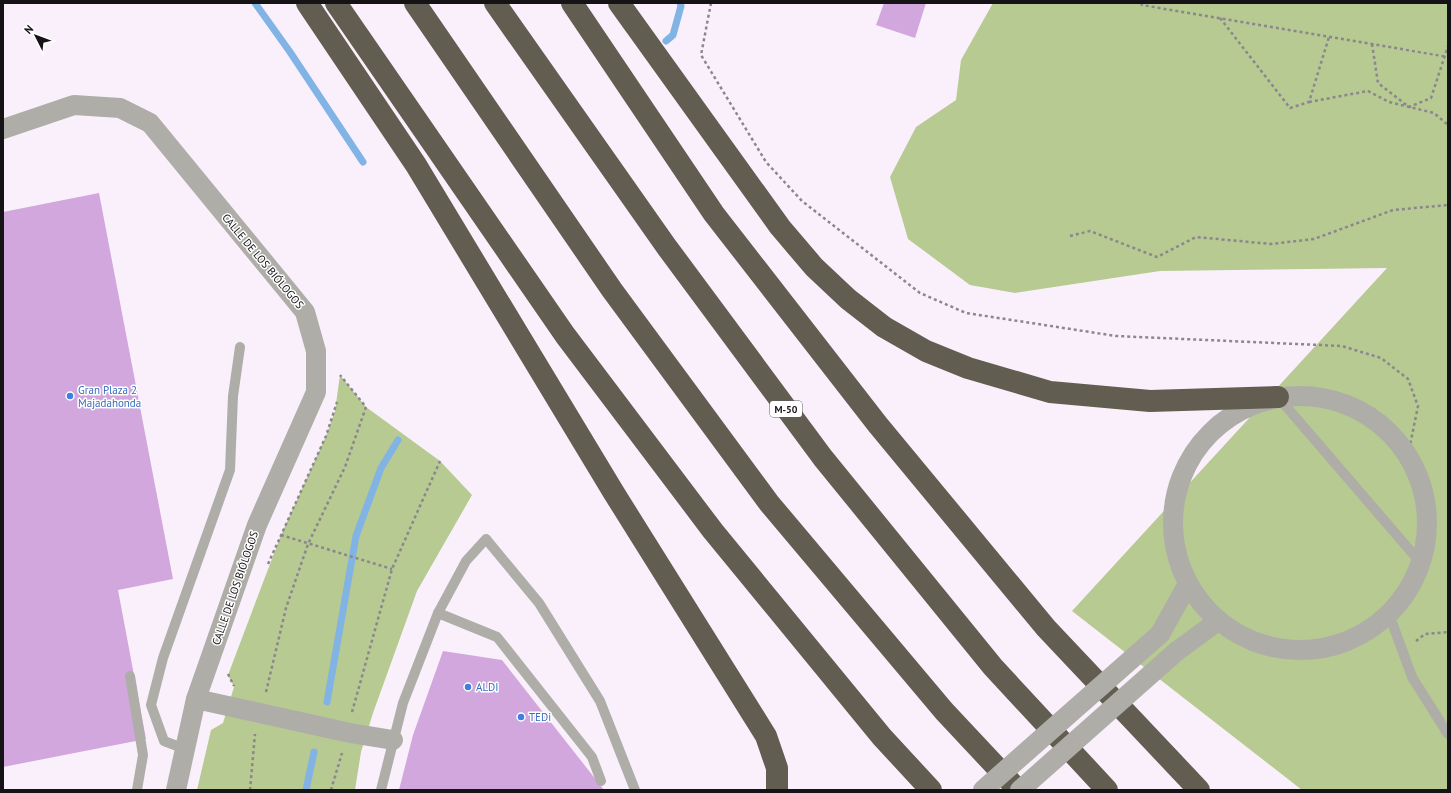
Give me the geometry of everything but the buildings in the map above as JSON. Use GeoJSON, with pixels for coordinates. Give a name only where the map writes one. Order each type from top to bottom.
{"type":"FeatureCollection","features":[{"type":"Feature","properties":{"kind":"highway"},"geometry":{"type":"LineString","coordinates":[[307,3],[416,165],[614,493],[766,736],[777,768],[777,790]]}},
{"type":"Feature","properties":{"kind":"highway"},"geometry":{"type":"LineString","coordinates":[[336,3],[565,335],[709,525],[882,737],[931,790]]}},
{"type":"Feature","properties":{"kind":"highway"},"geometry":{"type":"LineString","coordinates":[[415,3],[612,290],[769,503],[944,711],[1019,790]]}},
{"type":"Feature","properties":{"kind":"highway","name":"M-50"},"geometry":{"type":"LineString","coordinates":[[495,3],[666,246],[823,458],[992,667],[1107,790]]}},
{"type":"Feature","properties":{"kind":"highway"},"geometry":{"type":"LineString","coordinates":[[572,3],[714,214],[878,425],[1046,628],[1199,790]]}},
{"type":"Feature","properties":{"kind":"highway"},"geometry":{"type":"LineString","coordinates":[[619,3],[780,227],[814,267],[848,298],[884,327],[926,351],[968,368],[1050,392],[1150,401],[1278,397]]}},
{"type":"Feature","properties":{"kind":"street","name":"CALLE DE LOS BIÓLOGOS"},"geometry":{"type":"LineString","coordinates":[[3,129],[74,105],[120,108],[150,123],[305,312],[316,351],[316,392],[257,525],[196,699],[176,790]]}},
{"type":"Feature","properties":{"kind":"street"},"geometry":{"type":"LineString","coordinates":[[1314,396],[1348,404],[1380,423],[1408,455],[1420,481],[1428,516],[1424,552],[1411,586],[1389,614],[1358,636],[1323,648],[1286,650],[1250,640],[1218,621],[1201,604],[1188,584],[1175,545],[1174,505],[1186,466],[1210,432],[1243,409],[1278,397],[1314,396]]}},
{"type":"Feature","properties":{"kind":"street"},"geometry":{"type":"LineString","coordinates":[[983,790],[1160,634],[1188,584]]}},
{"type":"Feature","properties":{"kind":"street"},"geometry":{"type":"LineString","coordinates":[[1019,790],[1177,652],[1218,621]]}},
{"type":"Feature","properties":{"kind":"street"},"geometry":{"type":"LineString","coordinates":[[196,699],[350,733],[393,740]]}},
{"type":"Feature","properties":{"kind":"lane"},"geometry":{"type":"LineString","coordinates":[[185,749],[164,741],[151,705],[164,658],[230,470],[233,396],[240,347]]}},
{"type":"Feature","properties":{"kind":"lane"},"geometry":{"type":"LineString","coordinates":[[1278,397],[1420,562]]}},
{"type":"Feature","properties":{"kind":"lane"},"geometry":{"type":"LineString","coordinates":[[381,790],[403,703],[438,613],[466,561],[486,539],[539,602],[600,701],[635,790]]}},
{"type":"Feature","properties":{"kind":"lane"},"geometry":{"type":"LineString","coordinates":[[438,613],[497,637],[592,757],[601,781]]}},
{"type":"Feature","properties":{"kind":"lane"},"geometry":{"type":"LineString","coordinates":[[1389,614],[1412,677],[1448,734]]}},
{"type":"Feature","properties":{"kind":"lane"},"geometry":{"type":"LineString","coordinates":[[130,676],[143,755],[137,790]]}},
{"type":"Feature","properties":{"kind":"path"},"geometry":{"type":"LineString","coordinates":[[711,3],[702,55],[766,162],[802,201],[920,293],[966,313],[1116,336],[1342,346],[1381,358],[1408,379],[1418,406],[1408,455]]}},
{"type":"Feature","properties":{"kind":"path"},"geometry":{"type":"LineString","coordinates":[[1141,3],[1142,5],[1448,57]]}},
{"type":"Feature","properties":{"kind":"path"},"geometry":{"type":"LineString","coordinates":[[1219,18],[1290,108],[1309,102],[1368,91],[1389,102],[1434,113],[1448,124]]}},
{"type":"Feature","properties":{"kind":"path"},"geometry":{"type":"LineString","coordinates":[[1309,102],[1330,37]]}},
{"type":"Feature","properties":{"kind":"path"},"geometry":{"type":"LineString","coordinates":[[1372,44],[1378,83],[1408,107]]}},
{"type":"Feature","properties":{"kind":"path"},"geometry":{"type":"LineString","coordinates":[[1408,107],[1431,98],[1448,46]]}},
{"type":"Feature","properties":{"kind":"path"},"geometry":{"type":"LineString","coordinates":[[1070,236],[1090,231],[1157,257],[1196,237],[1271,244],[1314,240],[1393,210],[1448,206]]}},
{"type":"Feature","properties":{"kind":"path"},"geometry":{"type":"LineString","coordinates":[[265,695],[268,675],[286,608],[308,544],[345,467],[366,408],[340,375],[340,382]]}},
{"type":"Feature","properties":{"kind":"path"},"geometry":{"type":"LineString","coordinates":[[267,568],[280,535],[326,436],[335,411],[338,396]]}},
{"type":"Feature","properties":{"kind":"path"},"geometry":{"type":"LineString","coordinates":[[345,711],[352,713],[392,569],[440,461]]}},
{"type":"Feature","properties":{"kind":"path"},"geometry":{"type":"LineString","coordinates":[[280,535],[392,569]]}},
{"type":"Feature","properties":{"kind":"path"},"geometry":{"type":"LineString","coordinates":[[1402,650],[1425,634],[1448,632]]}},
{"type":"Feature","properties":{"kind":"path"},"geometry":{"type":"LineString","coordinates":[[230,668],[228,675],[234,687],[240,689]]}},
{"type":"Feature","properties":{"kind":"path"},"geometry":{"type":"LineString","coordinates":[[250,790],[255,729]]}},
{"type":"Feature","properties":{"kind":"path"},"geometry":{"type":"LineString","coordinates":[[332,790],[344,749]]}},
{"type":"Feature","properties":{"kind":"green space"},"geometry":{"type":"Polygon","coordinates":[[[993,3],[1448,3],[1448,790],[1302,790],[1072,611],[1387,268],[1160,271],[1015,293],[970,285],[908,239],[890,177],[916,127],[956,100],[961,60],[993,3]]]}},
{"type":"Feature","properties":{"kind":"green space"},"geometry":{"type":"Polygon","coordinates":[[[340,375],[366,407],[440,461],[472,495],[417,591],[373,713],[361,752],[355,790],[197,790],[211,730],[223,723],[234,687],[228,675],[281,535],[326,436],[335,411],[340,375]]]}},
{"type":"Feature","properties":{"kind":"waterway"},"geometry":{"type":"LineString","coordinates":[[255,3],[290,52],[363,162]]}},
{"type":"Feature","properties":{"kind":"waterway"},"geometry":{"type":"LineString","coordinates":[[666,41],[673,35],[681,6],[680,3]]}},
{"type":"Feature","properties":{"kind":"waterway"},"geometry":{"type":"LineString","coordinates":[[327,702],[356,536],[381,468],[398,440]]}},
{"type":"Feature","properties":{"kind":"waterway"},"geometry":{"type":"LineString","coordinates":[[306,790],[314,752]]}},
{"type":"Feature","properties":{"kind":"place","name":"Gran Plaza 2 Majadahonda"},"geometry":{"type":"Point","coordinates":[70,396]}},
{"type":"Feature","properties":{"kind":"place","name":"ALDI"},"geometry":{"type":"Point","coordinates":[468,687]}},
{"type":"Feature","properties":{"kind":"place","name":"TEDi"},"geometry":{"type":"Point","coordinates":[521,717]}}]}
